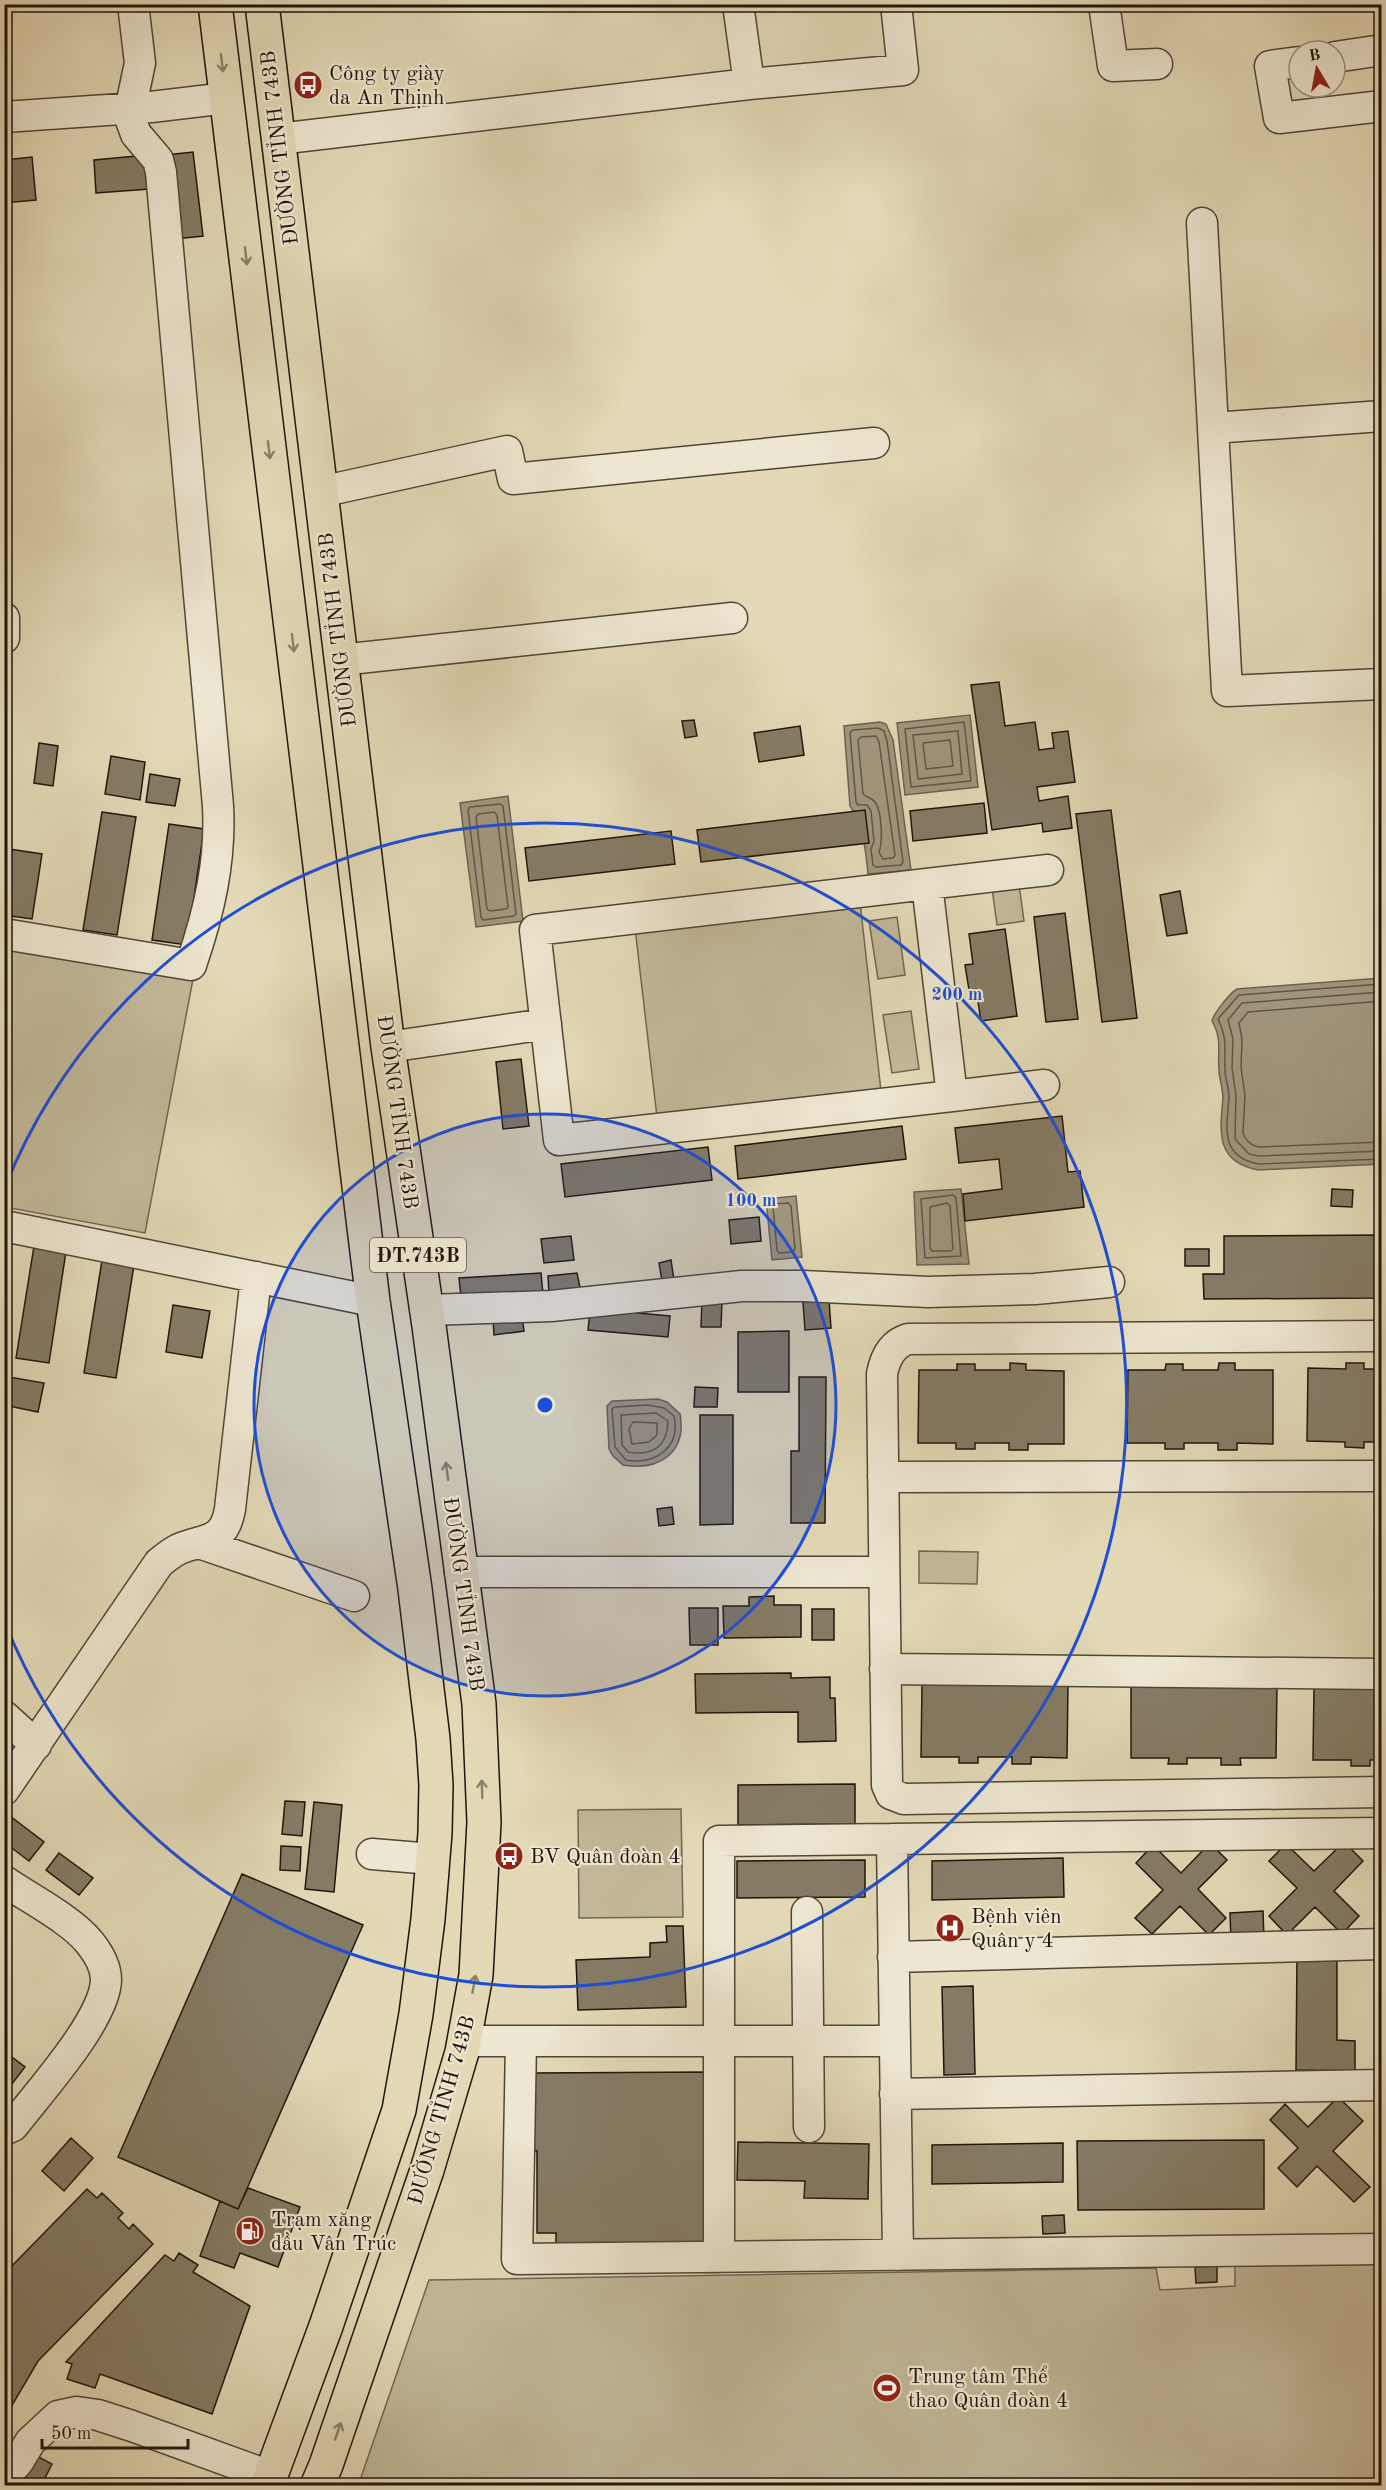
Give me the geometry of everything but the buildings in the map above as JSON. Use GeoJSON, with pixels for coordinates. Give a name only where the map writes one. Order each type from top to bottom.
{"type":"FeatureCollection","features":[{"type":"Feature","properties":{"kind":"main road","name":"ĐƯỜNG TỈNH 743B"},"geometry":{"type":"LineString","coordinates":[[215,4],[373,1301],[415,1589],[433,1739],[436,1785],[429,1919],[416,2014],[399,2110],[326,2326],[269,2481]]}},
{"type":"Feature","properties":{"kind":"main road","name":"ĐƯỜNG TỈNH 743B"},"geometry":{"type":"LineString","coordinates":[[262,4],[389,1056],[427,1310],[479,1704],[484,1822],[476,1975],[464,2041],[427,2170],[317,2486]]}},
{"type":"Feature","properties":{"kind":"main road"},"geometry":{"type":"LineString","coordinates":[[373,1301],[427,1310]]}},
{"type":"Feature","properties":{"kind":"lane"},"geometry":{"type":"LineString","coordinates":[[4,934],[191,965],[208,911],[217,870],[218,806],[161,172],[155,155],[136,134],[130,122],[129,108],[140,63],[134,4]]}},
{"type":"Feature","properties":{"kind":"lane"},"geometry":{"type":"LineString","coordinates":[[738,4],[749,84]]}},
{"type":"Feature","properties":{"kind":"lane"},"geometry":{"type":"LineString","coordinates":[[278,139],[749,84],[903,70],[896,4]]}},
{"type":"Feature","properties":{"kind":"lane"},"geometry":{"type":"LineString","coordinates":[[1104,4],[1113,66],[1157,64]]}},
{"type":"Feature","properties":{"kind":"lane"},"geometry":{"type":"LineString","coordinates":[[1347,55],[1382,50]]}},
{"type":"Feature","properties":{"kind":"lane"},"geometry":{"type":"LineString","coordinates":[[1287,64],[1270,66],[1279,118],[1382,106]]}},
{"type":"Feature","properties":{"kind":"lane"},"geometry":{"type":"LineString","coordinates":[[4,117],[227,98]]}},
{"type":"Feature","properties":{"kind":"lane"},"geometry":{"type":"LineString","coordinates":[[1202,224],[1227,691],[1382,684]]}},
{"type":"Feature","properties":{"kind":"lane"},"geometry":{"type":"LineString","coordinates":[[1213,428],[1382,416]]}},
{"type":"Feature","properties":{"kind":"lane"},"geometry":{"type":"LineString","coordinates":[[320,492],[507,451],[513,479],[874,443]]}},
{"type":"Feature","properties":{"kind":"lane"},"geometry":{"type":"LineString","coordinates":[[4,618],[4,638]]}},
{"type":"Feature","properties":{"kind":"lane"},"geometry":{"type":"LineString","coordinates":[[340,660],[732,618]]}},
{"type":"Feature","properties":{"kind":"lane"},"geometry":{"type":"LineString","coordinates":[[1044,1085],[559,1140],[535,930],[1048,870]]}},
{"type":"Feature","properties":{"kind":"lane"},"geometry":{"type":"LineString","coordinates":[[927,884],[952,1095]]}},
{"type":"Feature","properties":{"kind":"lane"},"geometry":{"type":"LineString","coordinates":[[389,1056],[547,1033]]}},
{"type":"Feature","properties":{"kind":"lane"},"geometry":{"type":"LineString","coordinates":[[4,1226],[373,1301]]}},
{"type":"Feature","properties":{"kind":"lane"},"geometry":{"type":"LineString","coordinates":[[4,1790],[151,1572],[168,1555],[218,1536],[228,1519],[256,1277]]}},
{"type":"Feature","properties":{"kind":"lane"},"geometry":{"type":"LineString","coordinates":[[427,1310],[551,1306],[742,1286],[803,1286],[928,1292],[1035,1288],[1109,1282]]}},
{"type":"Feature","properties":{"kind":"lane"},"geometry":{"type":"LineString","coordinates":[[1382,1336],[908,1339],[892,1349],[882,1374],[887,1785],[891,1794],[899,1799],[1382,1792]]}},
{"type":"Feature","properties":{"kind":"lane"},"geometry":{"type":"LineString","coordinates":[[883,1477],[1382,1476]]}},
{"type":"Feature","properties":{"kind":"lane"},"geometry":{"type":"LineString","coordinates":[[199,1544],[354,1596]]}},
{"type":"Feature","properties":{"kind":"lane"},"geometry":{"type":"LineString","coordinates":[[460,1572],[884,1572]]}},
{"type":"Feature","properties":{"kind":"lane"},"geometry":{"type":"LineString","coordinates":[[885,1669],[1382,1674]]}},
{"type":"Feature","properties":{"kind":"lane"},"geometry":{"type":"LineString","coordinates":[[4,1716],[36,1744]]}},
{"type":"Feature","properties":{"kind":"lane"},"geometry":{"type":"LineString","coordinates":[[719,2257],[719,1841],[1382,1833]]}},
{"type":"Feature","properties":{"kind":"lane"},"geometry":{"type":"LineString","coordinates":[[892,1839],[898,2255]]}},
{"type":"Feature","properties":{"kind":"lane"},"geometry":{"type":"LineString","coordinates":[[372,1854],[432,1859]]}},
{"type":"Feature","properties":{"kind":"lane"},"geometry":{"type":"LineString","coordinates":[[4,1881],[82,1934],[96,1951],[106,1979],[102,1998],[90,2024],[13,2126],[4,2130]]}},
{"type":"Feature","properties":{"kind":"lane"},"geometry":{"type":"LineString","coordinates":[[807,1912],[808,2127]]}},
{"type":"Feature","properties":{"kind":"lane"},"geometry":{"type":"LineString","coordinates":[[893,1957],[1382,1944]]}},
{"type":"Feature","properties":{"kind":"lane"},"geometry":{"type":"LineString","coordinates":[[464,2041],[894,2041]]}},
{"type":"Feature","properties":{"kind":"lane"},"geometry":{"type":"LineString","coordinates":[[521,2041],[518,2259],[1382,2249]]}},
{"type":"Feature","properties":{"kind":"lane"},"geometry":{"type":"LineString","coordinates":[[895,2094],[1382,2085]]}},
{"type":"Feature","properties":{"kind":"lane"},"geometry":{"type":"LineString","coordinates":[[4,2477],[18,2462],[30,2442],[58,2416],[76,2412],[98,2415],[121,2422],[269,2481]]}},
{"type":"Feature","properties":{"kind":"shaded area"},"geometry":{"type":"Polygon","coordinates":[[[1018,877],[1024,921],[997,925],[991,881],[1018,877]]]}},
{"type":"Feature","properties":{"kind":"shaded area"},"geometry":{"type":"Polygon","coordinates":[[[860,902],[881,1091],[657,1117],[635,928],[860,902]]]}},
{"type":"Feature","properties":{"kind":"shaded area"},"geometry":{"type":"Polygon","coordinates":[[[897,917],[905,975],[878,979],[869,921],[897,917]]]}},
{"type":"Feature","properties":{"kind":"shaded area"},"geometry":{"type":"Polygon","coordinates":[[[4,949],[193,979],[145,1233],[5,1207],[4,949]]]}},
{"type":"Feature","properties":{"kind":"shaded area"},"geometry":{"type":"Polygon","coordinates":[[[911,1011],[919,1069],[892,1073],[883,1015],[911,1011]]]}},
{"type":"Feature","properties":{"kind":"shaded area"},"geometry":{"type":"Polygon","coordinates":[[[919,1551],[978,1552],[977,1584],[919,1583],[919,1551]]]}},
{"type":"Feature","properties":{"kind":"shaded area"},"geometry":{"type":"Polygon","coordinates":[[[681,1809],[683,1917],[579,1918],[578,1810],[681,1809]]]}},
{"type":"Feature","properties":{"kind":"shaded area","name":"Trung tâm Thể thao Quân đoàn 4"},"geometry":{"type":"Polygon","coordinates":[[[1381,2263],[1381,2485],[358,2486],[429,2280],[1156,2268],[1160,2290],[1235,2286],[1235,2266],[1381,2263]]]}},
{"type":"Feature","properties":{"kind":"water"},"geometry":{"type":"Polygon","coordinates":[[[970,715],[978,787],[905,795],[897,723],[970,715]]]}},
{"type":"Feature","properties":{"kind":"water"},"geometry":{"type":"Polygon","coordinates":[[[880,722],[886,724],[893,740],[911,870],[868,874],[861,829],[850,806],[844,726],[880,722]]]}},
{"type":"Feature","properties":{"kind":"water"},"geometry":{"type":"Polygon","coordinates":[[[508,796],[523,921],[476,927],[460,803],[508,796]]]}},
{"type":"Feature","properties":{"kind":"water"},"geometry":{"type":"Polygon","coordinates":[[[1381,978],[1381,1164],[1258,1170],[1234,1160],[1227,1152],[1221,1133],[1223,1098],[1219,1073],[1219,1040],[1212,1021],[1222,1004],[1237,989],[1381,978]]]}},
{"type":"Feature","properties":{"kind":"water"},"geometry":{"type":"Polygon","coordinates":[[[961,1189],[969,1264],[917,1265],[914,1192],[961,1189]]]}},
{"type":"Feature","properties":{"kind":"water"},"geometry":{"type":"Polygon","coordinates":[[[796,1196],[802,1257],[772,1260],[766,1199],[796,1196]]]}},
{"type":"Feature","properties":{"kind":"water"},"geometry":{"type":"Polygon","coordinates":[[[658,1399],[667,1402],[680,1414],[681,1428],[675,1449],[659,1462],[636,1466],[623,1465],[609,1449],[607,1406],[612,1401],[658,1399]]]}},
{"type":"Feature","properties":{"kind":"place","name":"Công ty giày da An Thịnh"},"geometry":{"type":"Point","coordinates":[308,85]}},
{"type":"Feature","properties":{"kind":"place","name":"BV Quân đoàn 4"},"geometry":{"type":"Point","coordinates":[509,1856]}},
{"type":"Feature","properties":{"kind":"place","name":"Bệnh viên Quân y 4"},"geometry":{"type":"Point","coordinates":[950,1928]}},
{"type":"Feature","properties":{"kind":"place","name":"Trạm xăng dầu Vân Trúc"},"geometry":{"type":"Point","coordinates":[250,2231]}},
{"type":"Feature","properties":{"kind":"place","name":"Trung tâm Thể thao Quân đoàn 4"},"geometry":{"type":"Point","coordinates":[887,2388]}}]}
